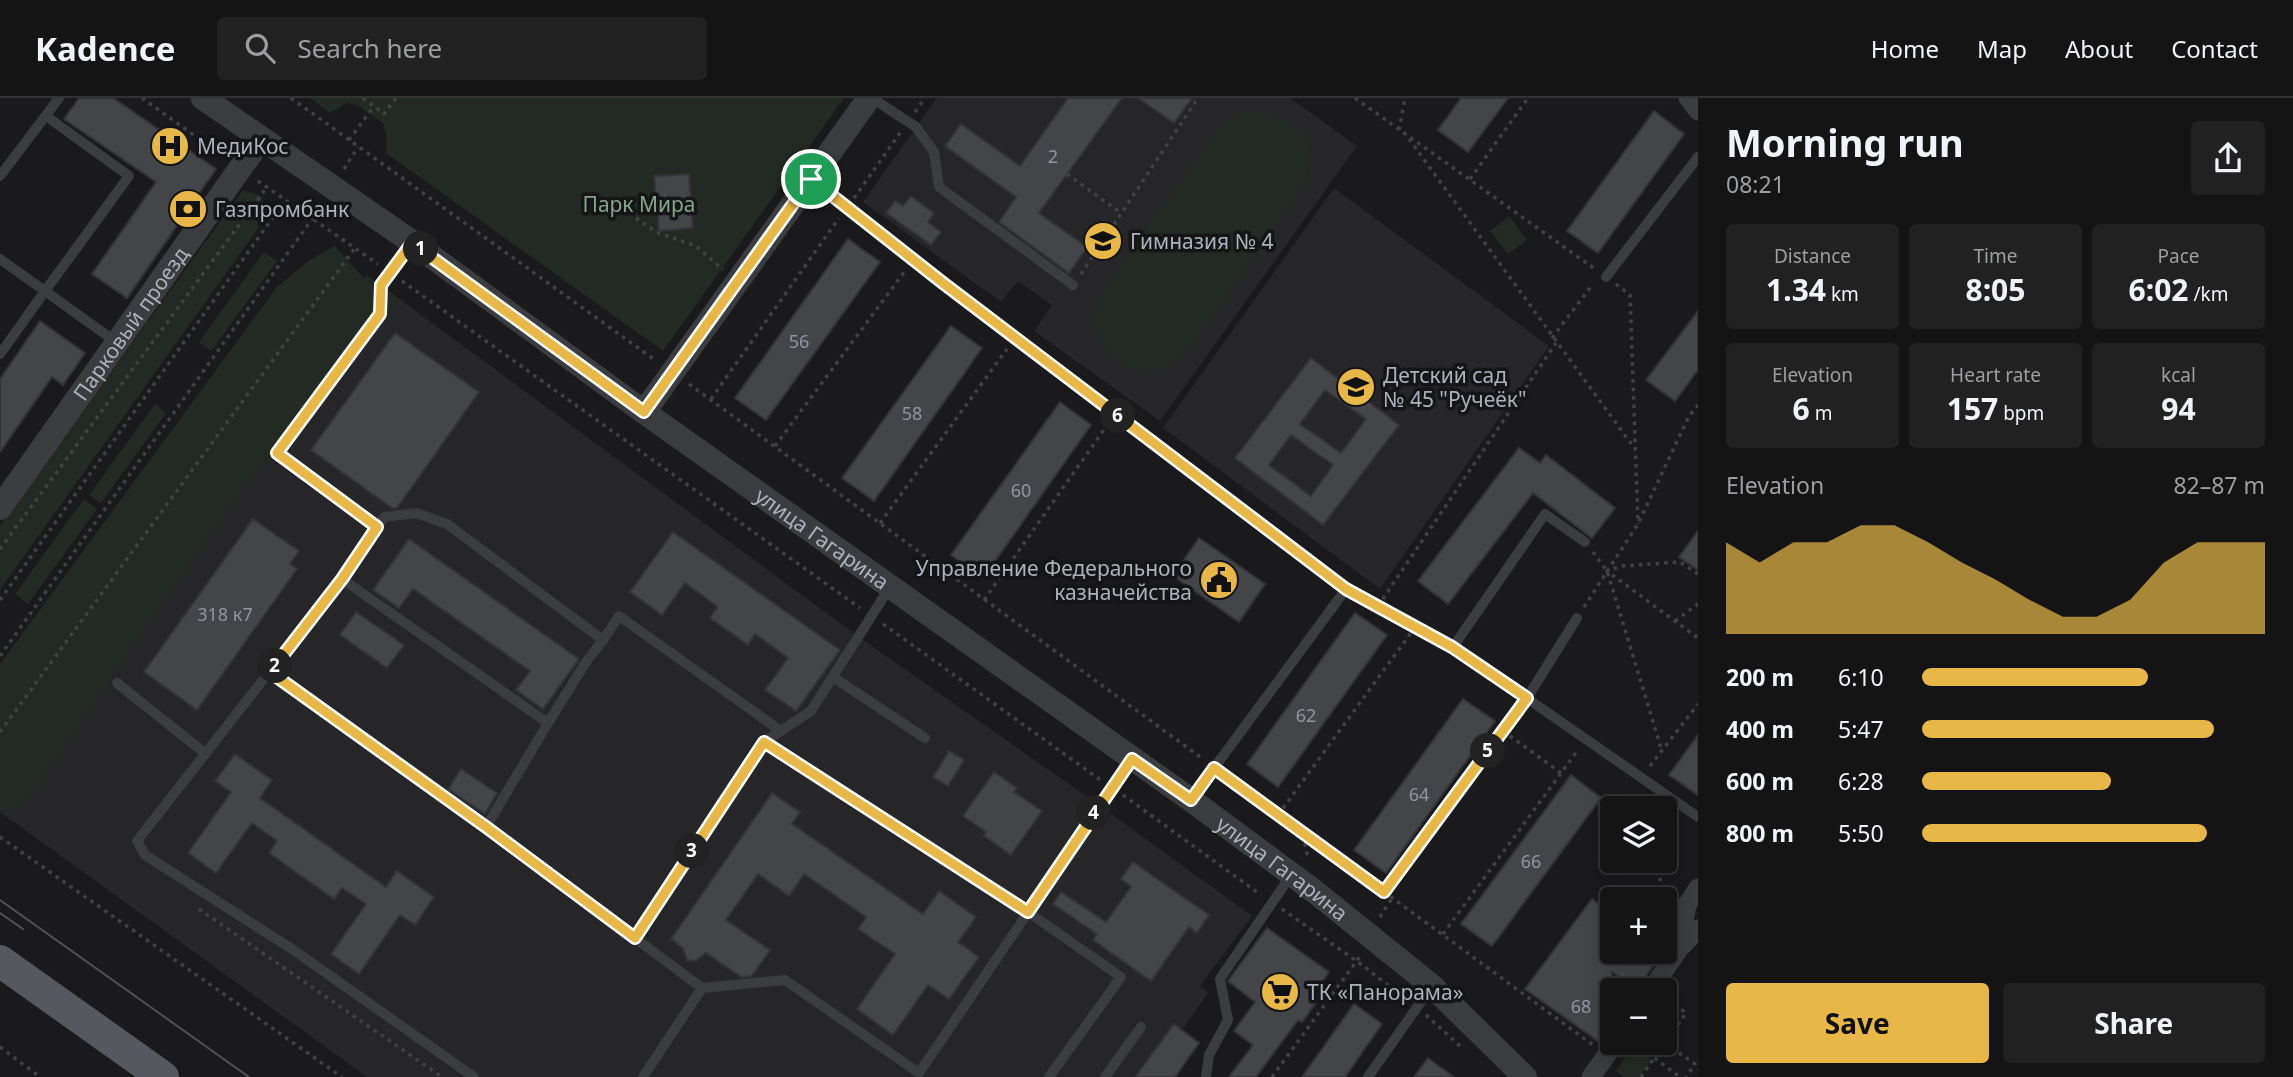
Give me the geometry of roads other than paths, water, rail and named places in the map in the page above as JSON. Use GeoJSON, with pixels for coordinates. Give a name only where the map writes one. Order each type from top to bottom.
{"type":"FeatureCollection","features":[{"type":"Feature","properties":{"kind":"main road"},"geometry":{"type":"LineString","coordinates":[[0,961],[163,1077]]}},
{"type":"Feature","properties":{"kind":"street","name":"улица Гагарина"},"geometry":{"type":"LineString","coordinates":[[202,98],[412,243],[644,412],[1191,800],[1432,986],[1525,1077]]}},
{"type":"Feature","properties":{"kind":"street"},"geometry":{"type":"LineString","coordinates":[[644,412],[871,98]]}},
{"type":"Feature","properties":{"kind":"street"},"geometry":{"type":"LineString","coordinates":[[1688,98],[1698,111]]}},
{"type":"Feature","properties":{"kind":"street","name":"Парковый проезд"},"geometry":{"type":"LineString","coordinates":[[0,508],[261,139]]}},
{"type":"Feature","properties":{"kind":"street"},"geometry":{"type":"LineString","coordinates":[[1679,949],[1687,905],[1698,888]]}},
{"type":"Feature","properties":{"kind":"street"},"geometry":{"type":"LineString","coordinates":[[1659,978],[1679,949],[1698,929]]}},
{"type":"Feature","properties":{"kind":"street"},"geometry":{"type":"LineString","coordinates":[[1591,1077],[1607,1055]]}},
{"type":"Feature","properties":{"kind":"lane"},"geometry":{"type":"LineString","coordinates":[[0,176],[59,98]]}},
{"type":"Feature","properties":{"kind":"lane"},"geometry":{"type":"LineString","coordinates":[[871,98],[916,128],[934,152],[939,187],[1073,285]]}},
{"type":"Feature","properties":{"kind":"lane"},"geometry":{"type":"LineString","coordinates":[[0,354],[129,176],[46,116]]}},
{"type":"Feature","properties":{"kind":"lane"},"geometry":{"type":"LineString","coordinates":[[1603,275],[1698,158]]}},
{"type":"Feature","properties":{"kind":"lane"},"geometry":{"type":"LineString","coordinates":[[811,179],[913,260],[1346,589],[1191,800]]}},
{"type":"Feature","properties":{"kind":"lane"},"geometry":{"type":"LineString","coordinates":[[377,527],[277,453],[380,314],[381,285],[412,243]]}},
{"type":"Feature","properties":{"kind":"lane"},"geometry":{"type":"LineString","coordinates":[[0,259],[117,343]]}},
{"type":"Feature","properties":{"kind":"lane"},"geometry":{"type":"LineString","coordinates":[[474,1077],[292,949],[145,855],[137,841],[342,579],[384,517],[416,513],[447,524],[603,640]]}},
{"type":"Feature","properties":{"kind":"lane"},"geometry":{"type":"LineString","coordinates":[[1585,542],[1545,514],[1452,647],[1698,817]]}},
{"type":"Feature","properties":{"kind":"lane"},"geometry":{"type":"LineString","coordinates":[[342,579],[548,723]]}},
{"type":"Feature","properties":{"kind":"lane"},"geometry":{"type":"LineString","coordinates":[[635,938],[764,742],[811,711],[890,587]]}},
{"type":"Feature","properties":{"kind":"lane"},"geometry":{"type":"LineString","coordinates":[[486,827],[586,662],[619,616],[781,731]]}},
{"type":"Feature","properties":{"kind":"lane"},"geometry":{"type":"LineString","coordinates":[[1527,698],[1577,618]]}},
{"type":"Feature","properties":{"kind":"lane"},"geometry":{"type":"LineString","coordinates":[[270,672],[486,827],[702,988],[785,980],[922,1075],[1132,759]]}},
{"type":"Feature","properties":{"kind":"lane"},"geometry":{"type":"LineString","coordinates":[[833,677],[925,738]]}},
{"type":"Feature","properties":{"kind":"lane"},"geometry":{"type":"LineString","coordinates":[[117,684],[206,754]]}},
{"type":"Feature","properties":{"kind":"lane"},"geometry":{"type":"LineString","coordinates":[[764,742],[1028,912],[1121,977],[1049,1077]]}},
{"type":"Feature","properties":{"kind":"lane"},"geometry":{"type":"LineString","coordinates":[[1206,1077],[1209,1055],[1228,1020],[1220,979],[1291,875]]}},
{"type":"Feature","properties":{"kind":"lane"},"geometry":{"type":"LineString","coordinates":[[1368,1077],[1432,986]]}},
{"type":"Feature","properties":{"kind":"lane"},"geometry":{"type":"LineString","coordinates":[[643,1077],[702,988]]}},
{"type":"Feature","properties":{"kind":"lane"},"geometry":{"type":"LineString","coordinates":[[1105,1077],[1141,1027]]}},
{"type":"Feature","properties":{"kind":"tram line"},"geometry":{"type":"LineString","coordinates":[[0,900],[249,1077]]}},
{"type":"Feature","properties":{"kind":"tram line"},"geometry":{"type":"LineString","coordinates":[[0,913],[23,929]]}},
{"type":"Feature","properties":{"kind":"place","name":"МедиКос"},"geometry":{"type":"Point","coordinates":[170,146]}},
{"type":"Feature","properties":{"kind":"place","name":"Газпромбанк"},"geometry":{"type":"Point","coordinates":[188,209]}},
{"type":"Feature","properties":{"kind":"place","name":"Гимназия № 4"},"geometry":{"type":"Point","coordinates":[1103,241]}},
{"type":"Feature","properties":{"kind":"place","name":"Детский сад № 45 \"Ручеёк\""},"geometry":{"type":"Point","coordinates":[1356,387]}},
{"type":"Feature","properties":{"kind":"place","name":"Управление Федерального казначейства"},"geometry":{"type":"Point","coordinates":[1219,580]}},
{"type":"Feature","properties":{"kind":"place","name":"ТК «Панорама»"},"geometry":{"type":"Point","coordinates":[1280,992]}},
{"type":"Feature","properties":{"kind":"park label","name":"Парк Мира"},"geometry":{"type":"Point","coordinates":[639,204]}}]}
